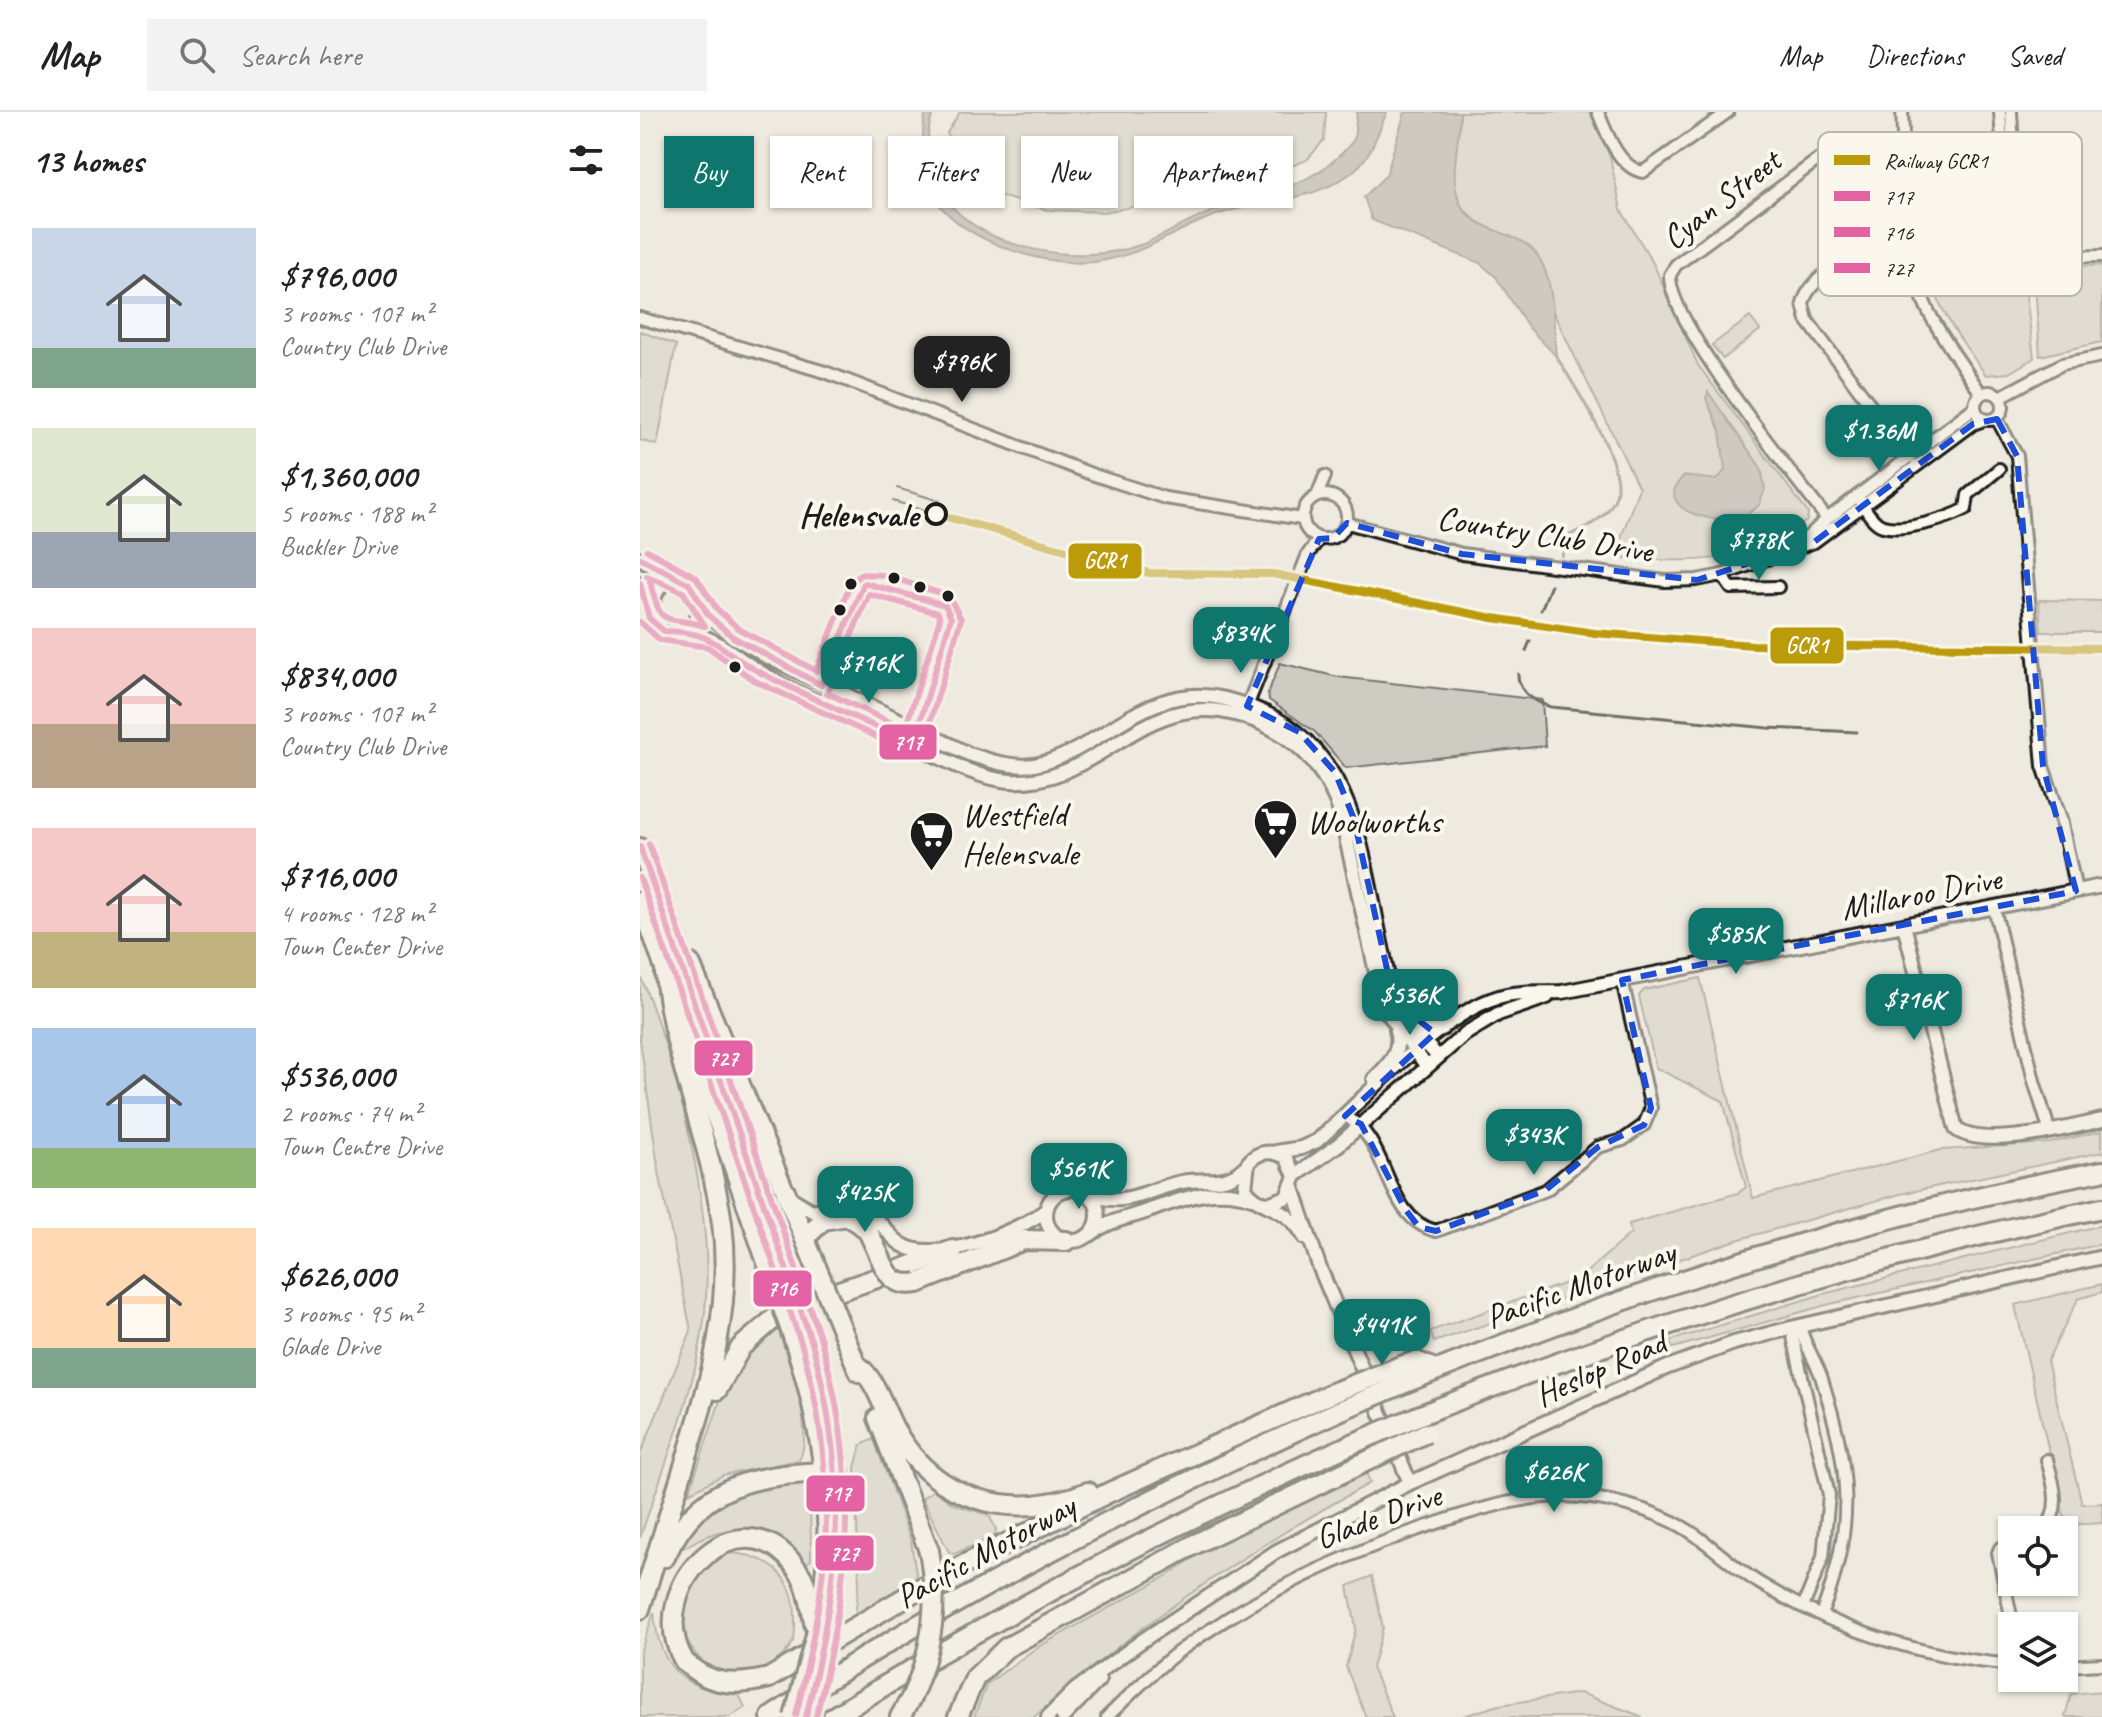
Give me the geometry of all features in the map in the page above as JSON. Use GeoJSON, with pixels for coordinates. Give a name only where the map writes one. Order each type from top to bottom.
{"type":"FeatureCollection","features":[{"type":"Feature","properties":{"kind":"highway"},"geometry":{"type":"LineString","coordinates":[[640,847],[807,1304]]}},
{"type":"Feature","properties":{"kind":"highway"},"geometry":{"type":"LineString","coordinates":[[640,900],[665,974],[807,1304],[867,1373],[905,1446],[929,1472],[962,1494],[996,1505],[1030,1507],[1094,1490],[1110,1492]]}},
{"type":"Feature","properties":{"kind":"highway"},"geometry":{"type":"LineString","coordinates":[[675,948],[691,963],[807,1244]]}},
{"type":"Feature","properties":{"kind":"highway"},"geometry":{"type":"LineString","coordinates":[[640,1609],[719,1342],[724,1253],[714,1181],[669,1007],[665,974]]}},
{"type":"Feature","properties":{"kind":"highway","name":"Pacific Motorway"},"geometry":{"type":"LineString","coordinates":[[771,1717],[851,1663],[970,1593],[1335,1402],[1401,1375],[1437,1370],[1576,1318],[1787,1249],[1937,1209],[2102,1171]]}},
{"type":"Feature","properties":{"kind":"highway","name":"Pacific Motorway"},"geometry":{"type":"LineString","coordinates":[[833,1717],[1055,1588],[1156,1535],[1352,1444],[1422,1425],[1443,1406],[1636,1334],[1805,1281],[1956,1241],[2102,1208]]}},
{"type":"Feature","properties":{"kind":"highway"},"geometry":{"type":"LineString","coordinates":[[806,1717],[840,1545],[832,1472],[813,1405],[807,1304],[807,1236],[818,1223],[847,1216],[864,1225],[893,1280],[918,1283],[1024,1240],[1066,1241]]}},
{"type":"Feature","properties":{"kind":"highway"},"geometry":{"type":"LineString","coordinates":[[897,1271],[953,1250]]}},
{"type":"Feature","properties":{"kind":"highway"},"geometry":{"type":"LineString","coordinates":[[694,1431],[710,1408],[735,1354],[751,1335],[807,1304],[877,1278]]}},
{"type":"Feature","properties":{"kind":"highway"},"geometry":{"type":"LineString","coordinates":[[856,1364],[929,1551],[934,1620],[925,1665],[900,1717]]}},
{"type":"Feature","properties":{"kind":"highway"},"geometry":{"type":"LineString","coordinates":[[793,1717],[822,1626],[801,1576],[783,1555],[757,1542],[732,1540],[702,1548],[686,1560],[669,1585],[665,1619],[669,1638],[680,1657],[693,1670],[717,1682],[745,1684],[769,1678],[941,1576],[1110,1492],[1335,1402]]}},
{"type":"Feature","properties":{"kind":"highway"},"geometry":{"type":"LineString","coordinates":[[958,1717],[975,1678],[1006,1648],[1197,1543],[1361,1464],[1422,1425]]}},
{"type":"Feature","properties":{"kind":"highway"},"geometry":{"type":"LineString","coordinates":[[652,1570],[664,1559],[684,1525],[714,1496],[750,1480],[832,1472]]}},
{"type":"Feature","properties":{"kind":"street"},"geometry":{"type":"LineString","coordinates":[[1598,112],[1611,141],[1631,169],[1639,172],[1650,170],[1714,116],[1728,112]]}},
{"type":"Feature","properties":{"kind":"street"},"geometry":{"type":"LineString","coordinates":[[1902,112],[1903,132]]}},
{"type":"Feature","properties":{"kind":"street"},"geometry":{"type":"LineString","coordinates":[[2000,112],[2001,132]]}},
{"type":"Feature","properties":{"kind":"street"},"geometry":{"type":"LineString","coordinates":[[2011,112],[2012,132]]}},
{"type":"Feature","properties":{"kind":"street","name":"Cyan Street"},"geometry":{"type":"LineString","coordinates":[[1818,160],[1676,265],[1670,275],[1672,289],[1699,346],[1827,519]]}},
{"type":"Feature","properties":{"kind":"street"},"geometry":{"type":"LineString","coordinates":[[2082,257],[2102,256]]}},
{"type":"Feature","properties":{"kind":"street"},"geometry":{"type":"LineString","coordinates":[[1818,282],[1810,288],[1803,304],[1807,320],[1910,458]]}},
{"type":"Feature","properties":{"kind":"street"},"geometry":{"type":"LineString","coordinates":[[1922,296],[1981,394]]}},
{"type":"Feature","properties":{"kind":"street"},"geometry":{"type":"LineString","coordinates":[[640,318],[860,384],[1091,474],[1165,498],[1276,516],[1302,519],[1314,536],[1333,538],[1347,523],[1344,505],[1322,496],[1276,516]]}},
{"type":"Feature","properties":{"kind":"street"},"geometry":{"type":"LineString","coordinates":[[2000,397],[2062,364],[2102,356]]}},
{"type":"Feature","properties":{"kind":"street"},"geometry":{"type":"LineString","coordinates":[[1784,554],[1827,519],[1984,420],[1997,419],[2003,411],[2000,397],[1993,392],[1981,394]]}},
{"type":"Feature","properties":{"kind":"street"},"geometry":{"type":"LineString","coordinates":[[1722,575],[1814,542],[1910,458],[1975,407],[1981,394]]}},
{"type":"Feature","properties":{"kind":"street"},"geometry":{"type":"LineString","coordinates":[[1975,407],[1984,420]]}},
{"type":"Feature","properties":{"kind":"street"},"geometry":{"type":"LineString","coordinates":[[1997,419],[2017,456],[2043,766],[2061,819],[2076,891]]}},
{"type":"Feature","properties":{"kind":"street"},"geometry":{"type":"LineString","coordinates":[[1860,501],[1874,520],[1885,527],[1940,521],[1966,509],[1968,495],[1999,469]]}},
{"type":"Feature","properties":{"kind":"street"},"geometry":{"type":"LineString","coordinates":[[1302,519],[1305,506]]}},
{"type":"Feature","properties":{"kind":"street","name":"Country Club Drive"},"geometry":{"type":"LineString","coordinates":[[1347,523],[1462,554],[1577,572],[1665,581],[1722,575],[1731,588],[1778,587]]}},
{"type":"Feature","properties":{"kind":"street"},"geometry":{"type":"LineString","coordinates":[[1245,711],[1314,536]]}},
{"type":"Feature","properties":{"kind":"street"},"geometry":{"type":"LineString","coordinates":[[640,558],[673,579],[691,586],[707,614],[731,634],[821,685],[969,754],[1007,765],[1033,765],[1065,755],[1130,715],[1170,701],[1218,697],[1245,711],[1296,744],[1312,759],[1332,790],[1341,815],[1384,1008],[1395,1028],[1427,1067]]}},
{"type":"Feature","properties":{"kind":"street"},"geometry":{"type":"LineString","coordinates":[[646,597],[658,584],[673,579]]}},
{"type":"Feature","properties":{"kind":"street"},"geometry":{"type":"LineString","coordinates":[[640,583],[646,597],[647,612],[657,627],[671,633],[686,631],[712,638],[759,672],[979,774],[1021,781],[1066,771],[1144,725],[1178,713],[1245,711],[1299,732],[1335,772],[1354,819],[1398,1012],[1438,1057]]}},
{"type":"Feature","properties":{"kind":"street"},"geometry":{"type":"LineString","coordinates":[[686,631],[697,621],[701,603]]}},
{"type":"Feature","properties":{"kind":"street"},"geometry":{"type":"LineString","coordinates":[[815,700],[821,685]]}},
{"type":"Feature","properties":{"kind":"street","name":"Millaroo Drive"},"geometry":{"type":"LineString","coordinates":[[1294,1182],[1465,1034],[1498,1014],[1562,992],[2102,886]]}},
{"type":"Feature","properties":{"kind":"street"},"geometry":{"type":"LineString","coordinates":[[1994,907],[2034,1081],[2050,1132]]}},
{"type":"Feature","properties":{"kind":"street"},"geometry":{"type":"LineString","coordinates":[[1904,925],[1952,1123],[1963,1134],[2050,1132],[2102,1120]]}},
{"type":"Feature","properties":{"kind":"street"},"geometry":{"type":"LineString","coordinates":[[1373,960],[1378,953],[1378,927]]}},
{"type":"Feature","properties":{"kind":"street"},"geometry":{"type":"LineString","coordinates":[[1395,1028],[1399,1042],[1394,1057],[1356,1097],[1349,1113],[1361,1124],[1405,1209],[1419,1227],[1436,1231],[1546,1190],[1598,1147],[1623,1140],[1644,1125],[1651,1108],[1622,980]]}},
{"type":"Feature","properties":{"kind":"street","name":"Millaroo Drive"},"geometry":{"type":"LineString","coordinates":[[1276,1152],[1301,1148],[1317,1141],[1459,1015],[1506,995],[1562,992]]}},
{"type":"Feature","properties":{"kind":"street"},"geometry":{"type":"LineString","coordinates":[[1394,1001],[1421,1023],[1442,1029]]}},
{"type":"Feature","properties":{"kind":"street"},"geometry":{"type":"LineString","coordinates":[[1319,1266],[1286,1157],[1276,1152],[1257,1155],[1228,1180],[1182,1182],[1130,1200],[1108,1200],[1063,1190],[1051,1198],[1046,1210],[1048,1228],[1066,1241],[1078,1241],[1113,1220],[1203,1193],[1233,1193],[1283,1210],[1300,1229],[1319,1266],[1410,1483]]}},
{"type":"Feature","properties":{"kind":"street"},"geometry":{"type":"LineString","coordinates":[[1248,1163],[1244,1184],[1255,1199]]}},
{"type":"Feature","properties":{"kind":"street"},"geometry":{"type":"LineString","coordinates":[[1268,1204],[1278,1202],[1294,1182]]}},
{"type":"Feature","properties":{"kind":"street"},"geometry":{"type":"LineString","coordinates":[[786,1193],[802,1208],[812,1211],[839,1204],[857,1205],[901,1244],[916,1252],[953,1250],[1023,1224],[1046,1210]]}},
{"type":"Feature","properties":{"kind":"street"},"geometry":{"type":"LineString","coordinates":[[1086,1193],[1098,1213],[1090,1235]]}},
{"type":"Feature","properties":{"kind":"street","name":"Heslop Road"},"geometry":{"type":"LineString","coordinates":[[1048,1717],[1075,1690],[1277,1551],[1410,1483],[1668,1367],[1734,1343],[1795,1327],[2102,1257]]}},
{"type":"Feature","properties":{"kind":"street"},"geometry":{"type":"LineString","coordinates":[[1795,1327],[1822,1379],[1846,1493],[1842,1555],[1821,1615]]}},
{"type":"Feature","properties":{"kind":"street"},"geometry":{"type":"LineString","coordinates":[[1795,1327],[1829,1495],[1823,1557],[1803,1607]]}},
{"type":"Feature","properties":{"kind":"street"},"geometry":{"type":"LineString","coordinates":[[2047,1460],[2056,1502],[2053,1516]]}},
{"type":"Feature","properties":{"kind":"street"},"geometry":{"type":"LineString","coordinates":[[1829,1495],[1846,1493]]}},
{"type":"Feature","properties":{"kind":"street","name":"Glade Drive"},"geometry":{"type":"LineString","coordinates":[[1107,1717],[1176,1654],[1296,1579],[1356,1550],[1476,1510],[1523,1500],[1578,1497],[1649,1511],[1706,1540],[1757,1582],[1821,1615],[1886,1642],[1940,1656],[1998,1663]]}},
{"type":"Feature","properties":{"kind":"street","name":"Heslop Road"},"geometry":{"type":"LineString","coordinates":[[1063,1717],[1121,1658]]}},
{"type":"Feature","properties":{"kind":"street"},"geometry":{"type":"LineString","coordinates":[[2078,1665],[2102,1664]]}},
{"type":"Feature","properties":{"kind":"highlighted area"},"geometry":{"type":"Polygon","coordinates":[[[1997,419],[2017,456],[2043,766],[2076,891],[1622,980],[1651,1108],[1644,1125],[1598,1147],[1546,1190],[1436,1231],[1419,1227],[1405,1209],[1361,1124],[1345,1116],[1435,1033],[1394,1001],[1354,819],[1335,772],[1299,732],[1247,706],[1319,539],[1333,538],[1347,523],[1462,554],[1697,580],[1814,542],[1973,424],[1997,419]]]}},
{"type":"Feature","properties":{"kind":"shaded area"},"geometry":{"type":"Polygon","coordinates":[[[926,112],[934,112],[929,136],[923,136],[926,112]]]}},
{"type":"Feature","properties":{"kind":"shaded area"},"geometry":{"type":"Polygon","coordinates":[[[960,112],[1326,112],[1324,140],[1307,160],[1293,165],[1293,136],[1134,136],[1134,207],[1103,212],[1040,208],[1118,208],[1118,136],[1021,136],[1021,202],[1005,197],[1005,136],[948,136],[960,112]]]}},
{"type":"Feature","properties":{"kind":"shaded area"},"geometry":{"type":"Polygon","coordinates":[[[1357,112],[1387,112],[1359,166],[1330,186],[1295,197],[1293,184],[1324,168],[1354,140],[1357,112]]]}},
{"type":"Feature","properties":{"kind":"shaded area"},"geometry":{"type":"Polygon","coordinates":[[[1405,112],[1460,112],[1455,182],[1460,203],[1474,219],[1524,243],[1540,259],[1552,300],[1556,356],[1529,328],[1496,277],[1480,263],[1372,220],[1364,197],[1386,175],[1405,112]]]}},
{"type":"Feature","properties":{"kind":"shaded area"},"geometry":{"type":"Polygon","coordinates":[[[1460,112],[1590,112],[1610,157],[1621,210],[1653,263],[1698,365],[1808,513],[1807,521],[1782,536],[1736,554],[1692,560],[1614,557],[1639,488],[1551,308],[1545,275],[1500,233],[1476,221],[1461,206],[1453,181],[1460,112]]]}},
{"type":"Feature","properties":{"kind":"shaded area"},"geometry":{"type":"Polygon","coordinates":[[[942,208],[954,208],[981,230],[1006,241],[1062,254],[1091,254],[1143,244],[1222,208],[1245,208],[1206,219],[1131,253],[1094,262],[1073,263],[1023,254],[998,245],[974,234],[942,208]]]}},
{"type":"Feature","properties":{"kind":"shaded area"},"geometry":{"type":"Polygon","coordinates":[[[2102,265],[2102,342],[2040,356],[2036,296],[2082,296],[2082,266],[2102,265]]]}},
{"type":"Feature","properties":{"kind":"shaded area"},"geometry":{"type":"Polygon","coordinates":[[[1937,296],[2026,296],[2034,358],[2009,373],[1986,375],[1937,296]]]}},
{"type":"Feature","properties":{"kind":"shaded area"},"geometry":{"type":"Polygon","coordinates":[[[1750,317],[1760,330],[1723,359],[1712,345],[1750,317]]]}},
{"type":"Feature","properties":{"kind":"shaded area"},"geometry":{"type":"Polygon","coordinates":[[[640,331],[676,345],[657,445],[640,440],[640,331]]]}},
{"type":"Feature","properties":{"kind":"shaded area"},"geometry":{"type":"Polygon","coordinates":[[[1708,392],[1761,468],[1765,489],[1759,505],[1747,514],[1731,518],[1697,515],[1684,509],[1676,500],[1675,489],[1684,476],[1717,480],[1725,470],[1720,431],[1706,399],[1708,392]]]}},
{"type":"Feature","properties":{"kind":"shaded area"},"geometry":{"type":"Polygon","coordinates":[[[2039,600],[2102,601],[2102,632],[2041,632],[2039,600]]]}},
{"type":"Feature","properties":{"kind":"shaded area"},"geometry":{"type":"Polygon","coordinates":[[[1280,663],[1338,677],[1542,700],[1545,746],[1346,768],[1315,732],[1269,700],[1268,693],[1280,663]]]}},
{"type":"Feature","properties":{"kind":"shaded area"},"geometry":{"type":"Polygon","coordinates":[[[640,975],[668,1055],[692,1145],[705,1237],[707,1281],[704,1321],[693,1376],[640,1538],[640,1455],[691,1331],[658,1167],[640,1040],[640,975]]]}},
{"type":"Feature","properties":{"kind":"shaded area"},"geometry":{"type":"Polygon","coordinates":[[[1700,978],[1753,1198],[1941,1150],[2049,1143],[2102,1131],[2102,1152],[1900,1194],[1740,1239],[1434,1342],[1430,1331],[1580,1278],[1631,1233],[1629,1224],[1738,1193],[1746,1187],[1723,1101],[1656,1068],[1639,996],[1644,990],[1700,978]]]}},
{"type":"Feature","properties":{"kind":"shaded area"},"geometry":{"type":"Polygon","coordinates":[[[2102,1225],[2102,1244],[1830,1304],[1673,1348],[1669,1341],[1823,1294],[2102,1225]]]}},
{"type":"Feature","properties":{"kind":"shaded area"},"geometry":{"type":"Polygon","coordinates":[[[2102,1284],[2102,1292],[2078,1299],[2047,1361],[2082,1504],[2102,1503],[2102,1523],[2078,1524],[2078,1516],[2064,1516],[2015,1305],[2102,1284]]]}},
{"type":"Feature","properties":{"kind":"shaded area"},"geometry":{"type":"Polygon","coordinates":[[[776,1323],[802,1412],[803,1447],[799,1460],[723,1475],[689,1493],[725,1386],[737,1362],[776,1323]]]}},
{"type":"Feature","properties":{"kind":"shaded area"},"geometry":{"type":"Polygon","coordinates":[[[874,1439],[911,1541],[917,1579],[855,1617],[859,1582],[855,1468],[861,1445],[874,1439]]]}},
{"type":"Feature","properties":{"kind":"shaded area"},"geometry":{"type":"Polygon","coordinates":[[[1366,1472],[1370,1483],[1281,1534],[1195,1590],[1113,1651],[1034,1717],[974,1717],[987,1684],[1036,1648],[1163,1578],[1210,1547],[1366,1472]]]}},
{"type":"Feature","properties":{"kind":"shaded area"},"geometry":{"type":"Polygon","coordinates":[[[810,1482],[811,1560],[805,1564],[777,1541],[748,1530],[717,1533],[684,1548],[680,1544],[708,1514],[736,1496],[769,1487],[810,1482]]]}},
{"type":"Feature","properties":{"kind":"shaded area"},"geometry":{"type":"Polygon","coordinates":[[[934,1490],[953,1504],[989,1515],[996,1529],[995,1536],[954,1554],[949,1552],[922,1498],[934,1490]]]}},
{"type":"Feature","properties":{"kind":"shaded area"},"geometry":{"type":"Polygon","coordinates":[[[730,1553],[756,1558],[777,1570],[794,1603],[793,1641],[785,1653],[774,1663],[747,1673],[718,1670],[706,1663],[693,1651],[682,1633],[682,1606],[690,1577],[701,1564],[730,1553]]]}},
{"type":"Feature","properties":{"kind":"shaded area"},"geometry":{"type":"Polygon","coordinates":[[[1372,1576],[1383,1628],[1372,1668],[1393,1717],[1366,1717],[1346,1667],[1356,1628],[1348,1586],[1372,1576]]]}},
{"type":"Feature","properties":{"kind":"shaded area"},"geometry":{"type":"Polygon","coordinates":[[[654,1612],[662,1648],[677,1673],[703,1688],[739,1695],[745,1707],[730,1717],[640,1717],[640,1653],[654,1612]]]}},
{"type":"Feature","properties":{"kind":"shaded area"},"geometry":{"type":"Polygon","coordinates":[[[2102,1691],[2102,1717],[2065,1717],[2071,1694],[2102,1691]]]}},
{"type":"Feature","properties":{"kind":"shaded area"},"geometry":{"type":"Polygon","coordinates":[[[1580,1693],[1643,1717],[1460,1717],[1499,1705],[1580,1693]]]}},
{"type":"Feature","properties":{"kind":"waterway"},"geometry":{"type":"LineString","coordinates":[[1555,354],[1597,426],[1614,468],[1617,486],[1610,508],[1595,522],[1570,535],[1562,556]]}},
{"type":"Feature","properties":{"kind":"waterway"},"geometry":{"type":"LineString","coordinates":[[1541,610],[1551,585]]}},
{"type":"Feature","properties":{"kind":"waterway"},"geometry":{"type":"LineString","coordinates":[[1526,651],[1530,641]]}},
{"type":"Feature","properties":{"kind":"waterway"},"geometry":{"type":"LineString","coordinates":[[1518,674],[1524,691],[1551,707],[1768,728],[1857,732]]}},
{"type":"Feature","properties":{"kind":"tunnel"},"geometry":{"type":"LineString","coordinates":[[808,1303],[813,1301]]}},
{"type":"Feature","properties":{"kind":"tram line"},"geometry":{"type":"LineString","coordinates":[[897,488],[940,501]]}},
{"type":"Feature","properties":{"kind":"tram line"},"geometry":{"type":"LineString","coordinates":[[893,501],[936,514]]}},
{"type":"Feature","properties":{"kind":"rail line","name":"GCR1"},"geometry":{"type":"LineString","coordinates":[[936,514],[1149,573],[1273,574],[1493,618],[1594,633],[1753,645],[2102,648]]}},
{"type":"Feature","properties":{"kind":"transit line","name":"727"},"geometry":{"type":"LineString","coordinates":[[640,622],[660,640],[708,647],[755,681],[909,752],[927,732],[961,619],[949,596],[884,575],[860,574],[849,587],[816,671],[739,629],[717,609],[696,577],[647,550]]}},
{"type":"Feature","properties":{"kind":"transit line","name":"717"},"geometry":{"type":"LineString","coordinates":[[640,558],[689,584],[709,616],[733,637],[821,685],[864,583],[945,605],[951,618],[918,728],[908,742],[763,674],[708,639],[664,631],[649,618],[640,583]]}},
{"type":"Feature","properties":{"kind":"transit line","name":"716"},"geometry":{"type":"LineString","coordinates":[[647,576],[683,592],[705,626],[661,614],[650,581]]}},
{"type":"Feature","properties":{"kind":"transit line","name":"716"},"geometry":{"type":"LineString","coordinates":[[869,594],[938,613],[940,619],[905,729],[827,693],[869,594]]}},
{"type":"Feature","properties":{"kind":"transit line","name":"727"},"geometry":{"type":"LineString","coordinates":[[649,844],[821,1340],[833,1390],[846,1483],[846,1528],[837,1620],[816,1717]]}},
{"type":"Feature","properties":{"kind":"transit line","name":"717"},"geometry":{"type":"LineString","coordinates":[[640,847],[812,1343],[824,1393],[832,1440],[836,1530],[826,1620],[806,1717]]}},
{"type":"Feature","properties":{"kind":"transit line","name":"716"},"geometry":{"type":"LineString","coordinates":[[640,878],[802,1346],[814,1395],[826,1486],[826,1530],[816,1619],[796,1715]]}},
{"type":"Feature","properties":{"kind":"place","name":"Helensvale"},"geometry":{"type":"Point","coordinates":[936,514]}},
{"type":"Feature","properties":{"kind":"place","name":"Woolworths"},"geometry":{"type":"Point","coordinates":[1276,860]}},
{"type":"Feature","properties":{"kind":"place","name":"Westfield Helensvale"},"geometry":{"type":"Point","coordinates":[931,873]}}]}
